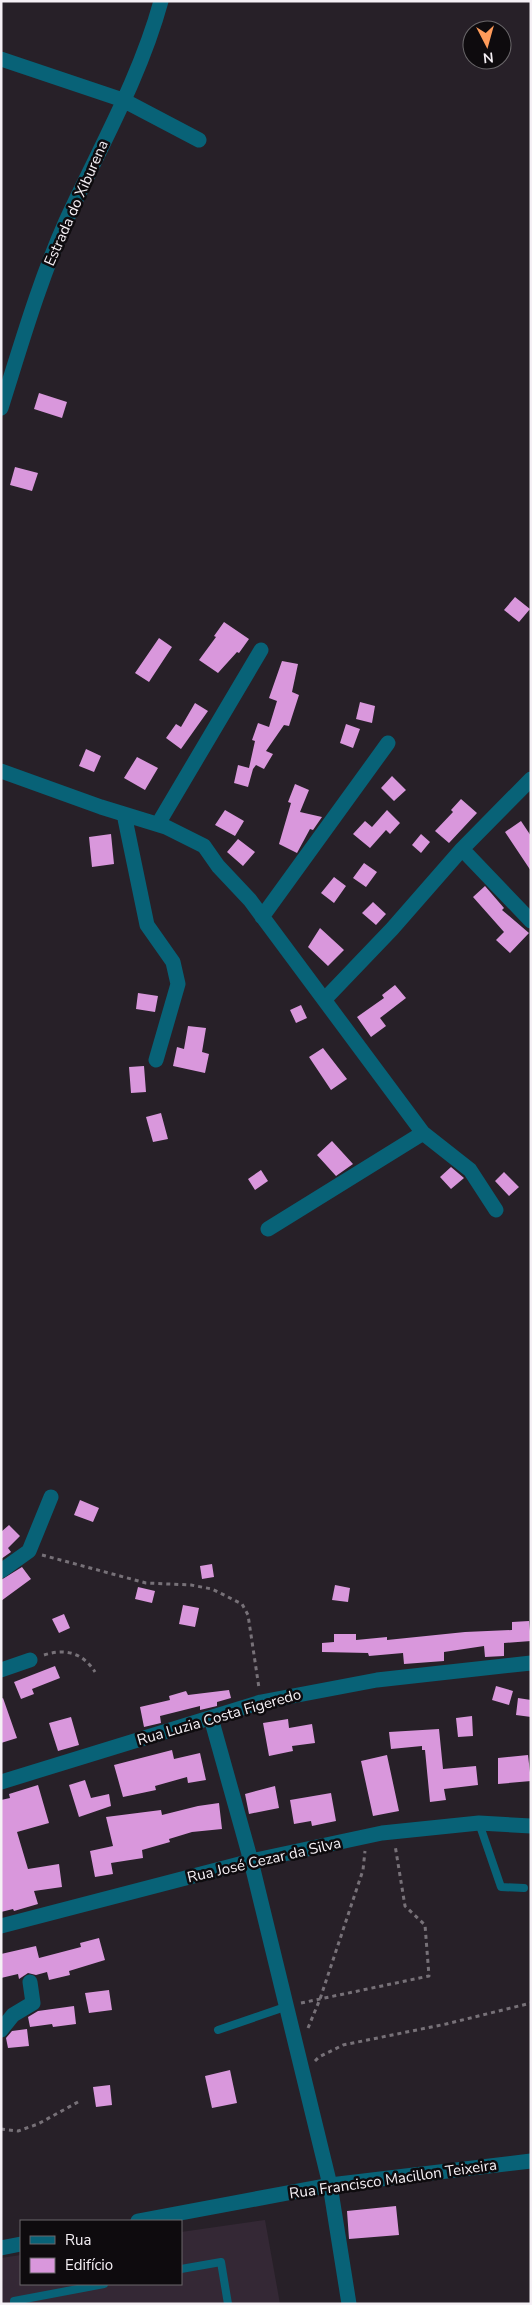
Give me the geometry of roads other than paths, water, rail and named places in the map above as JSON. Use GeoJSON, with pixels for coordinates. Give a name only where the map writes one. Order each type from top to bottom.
{"type":"FeatureCollection","features":[{"type":"Feature","properties":{"kind":"street","name":"Estrada do Xiburena"},"geometry":{"type":"LineString","coordinates":[[1,408],[40,284],[123,100],[154,27],[161,1]]}},
{"type":"Feature","properties":{"kind":"street"},"geometry":{"type":"LineString","coordinates":[[1,59],[123,100],[198,140]]}},
{"type":"Feature","properties":{"kind":"street"},"geometry":{"type":"LineString","coordinates":[[158,824],[261,650]]}},
{"type":"Feature","properties":{"kind":"street"},"geometry":{"type":"LineString","coordinates":[[262,917],[388,743]]}},
{"type":"Feature","properties":{"kind":"street"},"geometry":{"type":"LineString","coordinates":[[1,770],[124,814],[158,824],[204,846],[218,866],[250,900],[423,1134],[470,1170],[496,1210]]}},
{"type":"Feature","properties":{"kind":"street"},"geometry":{"type":"LineString","coordinates":[[325,999],[392,929],[462,849],[531,779]]}},
{"type":"Feature","properties":{"kind":"street"},"geometry":{"type":"LineString","coordinates":[[124,814],[147,925],[173,962],[178,984],[156,1060]]}},
{"type":"Feature","properties":{"kind":"street"},"geometry":{"type":"LineString","coordinates":[[462,849],[531,921]]}},
{"type":"Feature","properties":{"kind":"street"},"geometry":{"type":"LineString","coordinates":[[268,1229],[423,1134]]}},
{"type":"Feature","properties":{"kind":"street"},"geometry":{"type":"LineString","coordinates":[[1,1571],[29,1551],[51,1497]]}},
{"type":"Feature","properties":{"kind":"street"},"geometry":{"type":"LineString","coordinates":[[1,1670],[30,1660]]}},
{"type":"Feature","properties":{"kind":"street","name":"Rua Luzia Costa Figeredo"},"geometry":{"type":"LineString","coordinates":[[1,1782],[261,1702],[377,1680],[531,1663]]}},
{"type":"Feature","properties":{"kind":"street"},"geometry":{"type":"LineString","coordinates":[[211,1718],[251,1860],[302,2078],[330,2185],[349,2304]]}},
{"type":"Feature","properties":{"kind":"street","name":"Rua José Cezar da Silva"},"geometry":{"type":"LineString","coordinates":[[1,1926],[251,1860],[393,1831],[479,1823],[531,1826]]}},
{"type":"Feature","properties":{"kind":"street"},"geometry":{"type":"LineString","coordinates":[[1,2030],[13,2015],[33,2003],[30,1982]]}},
{"type":"Feature","properties":{"kind":"street","name":"Rua Francisco Macillon Teixeira"},"geometry":{"type":"LineString","coordinates":[[143,2220],[330,2185],[531,2161]]}},
{"type":"Feature","properties":{"kind":"street"},"geometry":{"type":"LineString","coordinates":[[1,2248],[20,2244]]}},
{"type":"Feature","properties":{"kind":"lane"},"geometry":{"type":"LineString","coordinates":[[479,1823],[501,1887],[524,1888]]}},
{"type":"Feature","properties":{"kind":"lane"},"geometry":{"type":"LineString","coordinates":[[218,2030],[285,2007]]}},
{"type":"Feature","properties":{"kind":"lane"},"geometry":{"type":"LineString","coordinates":[[182,2270],[221,2262],[228,2304]]}},
{"type":"Feature","properties":{"kind":"lane"},"geometry":{"type":"LineString","coordinates":[[14,2304],[14,2301],[99,2285]]}}]}
